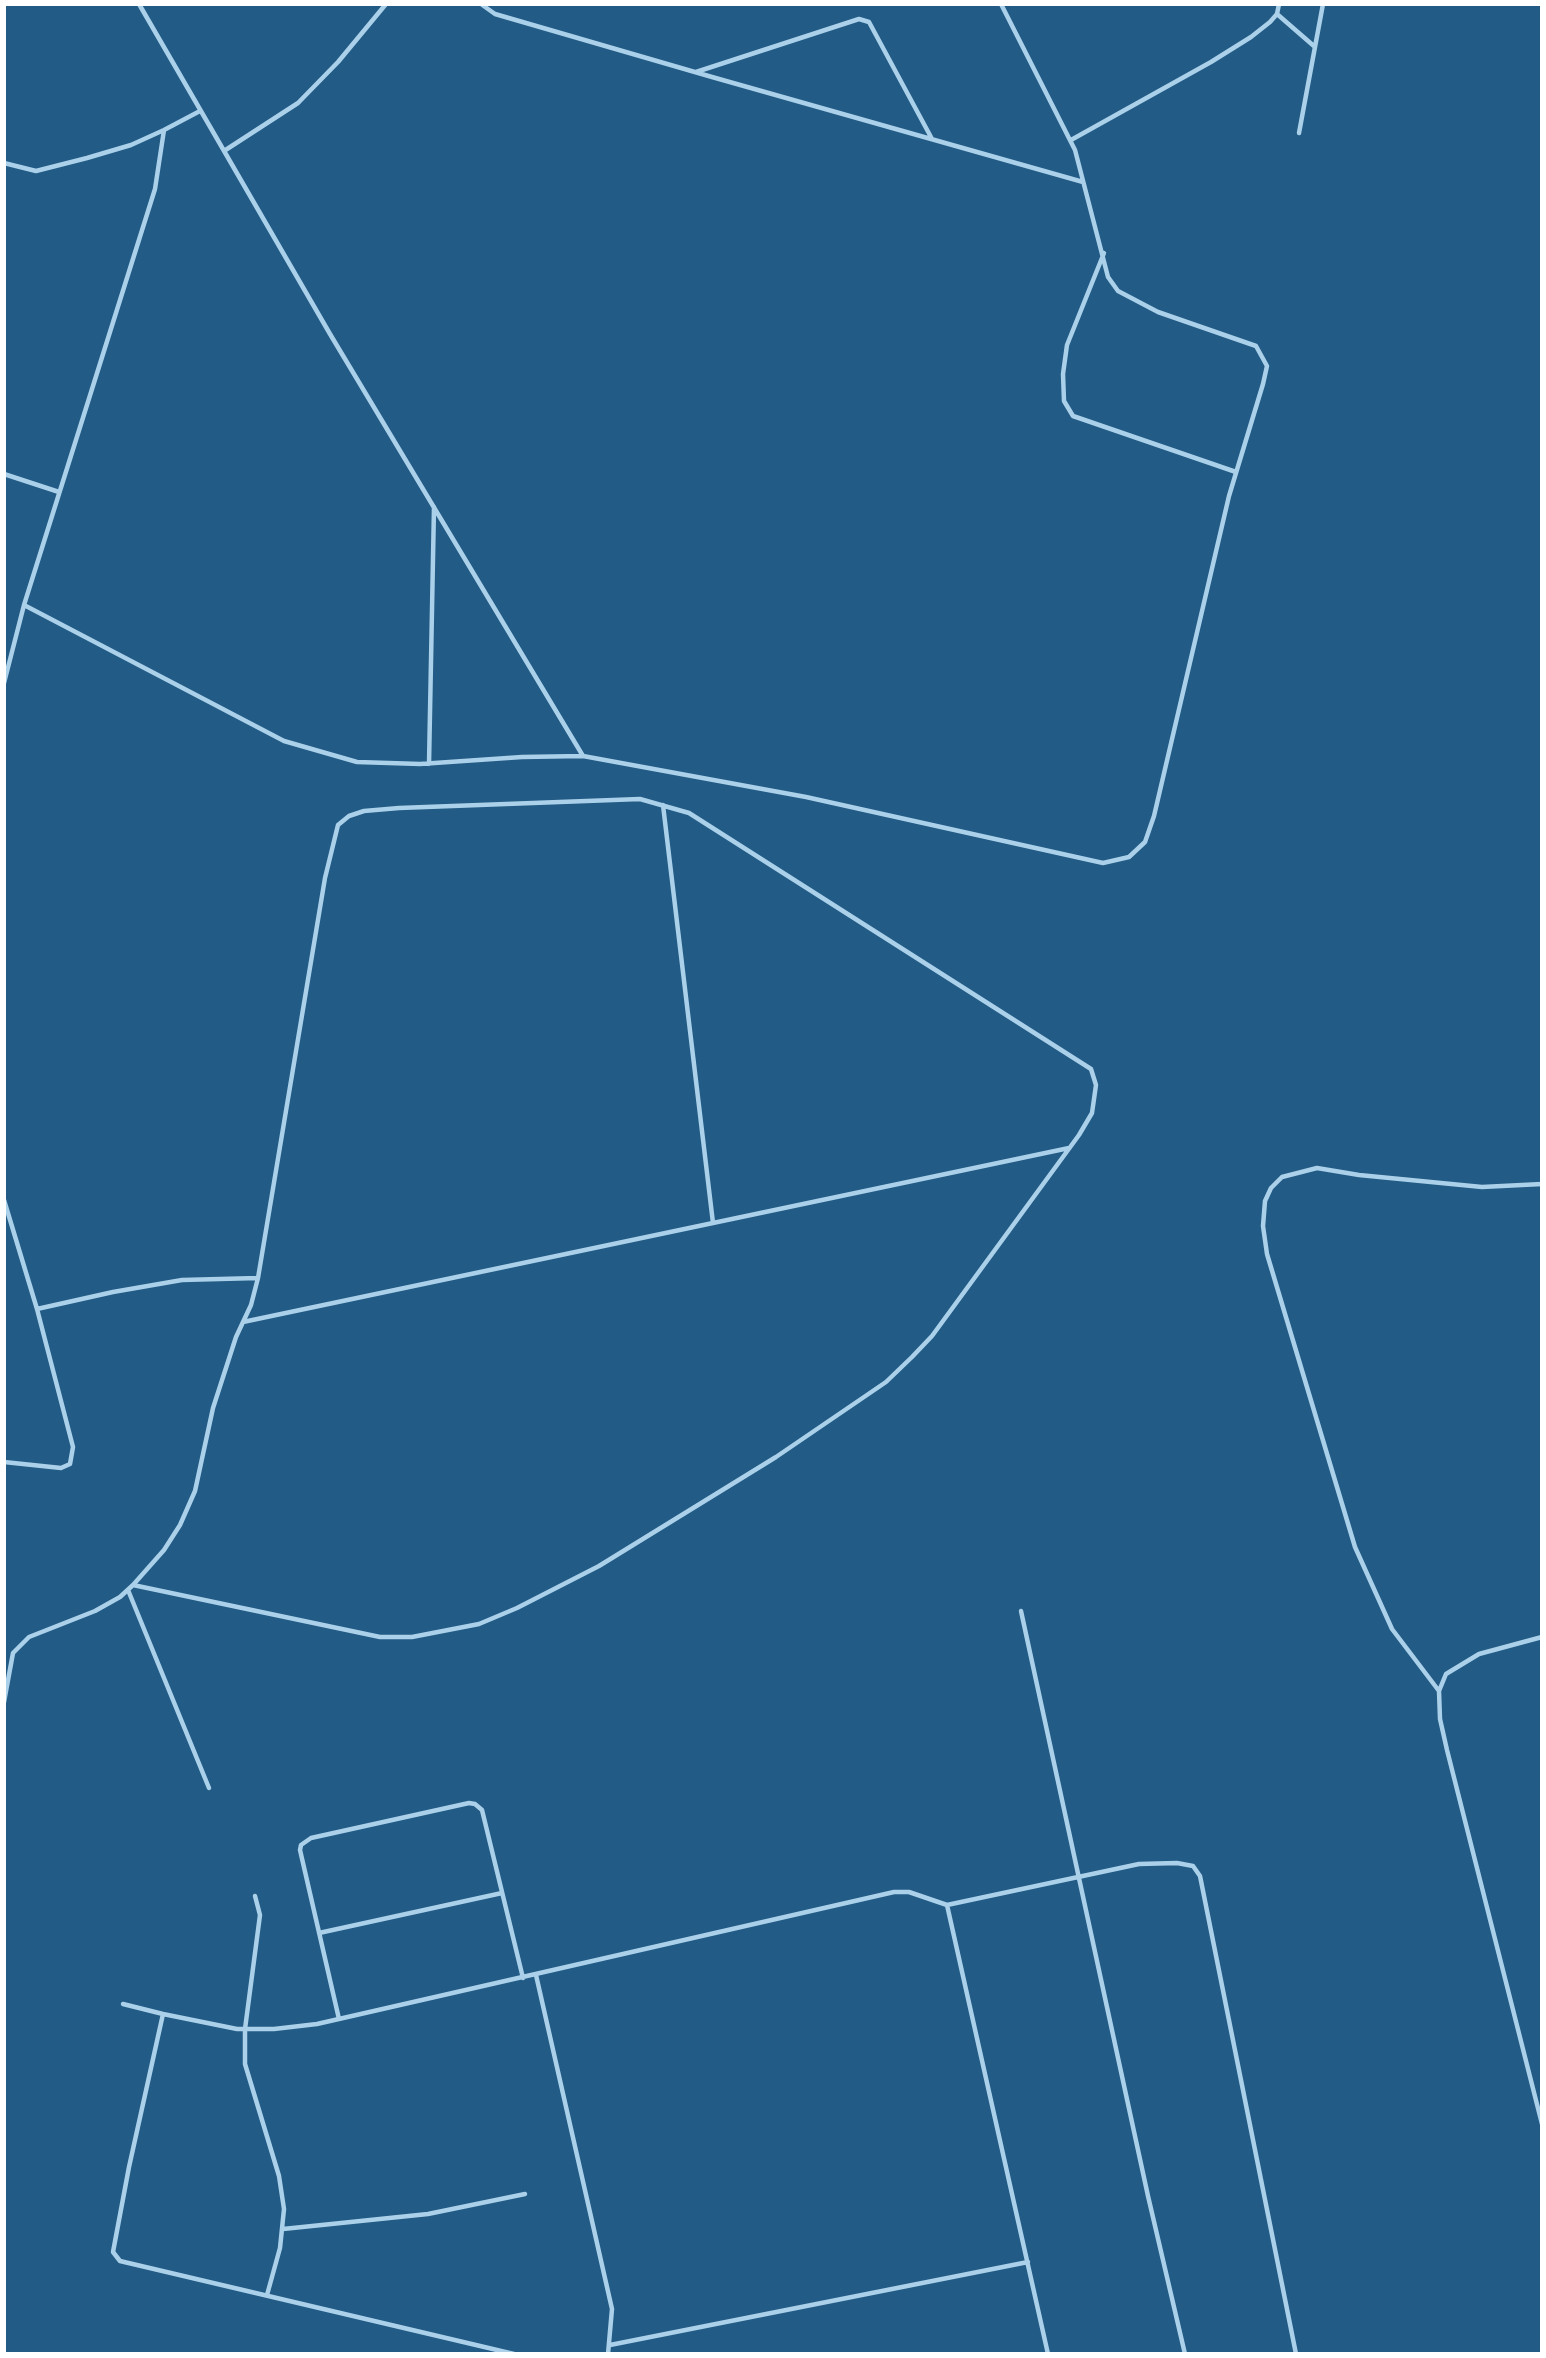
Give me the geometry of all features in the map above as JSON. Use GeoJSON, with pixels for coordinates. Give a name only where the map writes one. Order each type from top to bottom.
{"type":"FeatureCollection","features":[{"type":"Feature","properties":{"kind":"lane"},"geometry":{"type":"LineString","coordinates":[[139,4],[583,756]]}},
{"type":"Feature","properties":{"kind":"lane"},"geometry":{"type":"LineString","coordinates":[[224,151],[298,103],[338,62],[386,4]]}},
{"type":"Feature","properties":{"kind":"lane"},"geometry":{"type":"LineString","coordinates":[[481,4],[495,14],[1083,182]]}},
{"type":"Feature","properties":{"kind":"lane"},"geometry":{"type":"LineString","coordinates":[[24,605],[284,741],[357,762],[429,764],[522,757],[583,756],[806,797],[1103,863],[1129,857],[1145,842],[1154,816],[1236,472],[1263,384],[1266,366],[1256,346],[1158,312],[1118,291],[1108,277],[1104,253],[1071,140],[1001,4]]}},
{"type":"Feature","properties":{"kind":"lane"},"geometry":{"type":"LineString","coordinates":[[1071,140],[1211,62],[1251,37],[1277,14],[1279,4]]}},
{"type":"Feature","properties":{"kind":"lane"},"geometry":{"type":"LineString","coordinates":[[1299,133],[1323,4]]}},
{"type":"Feature","properties":{"kind":"lane"},"geometry":{"type":"LineString","coordinates":[[1277,14],[1315,47]]}},
{"type":"Feature","properties":{"kind":"lane"},"geometry":{"type":"LineString","coordinates":[[694,72],[859,19],[869,22],[874,27],[932,139]]}},
{"type":"Feature","properties":{"kind":"lane"},"geometry":{"type":"LineString","coordinates":[[4,163],[36,171],[109,151],[164,130],[201,111]]}},
{"type":"Feature","properties":{"kind":"lane"},"geometry":{"type":"LineString","coordinates":[[4,683],[24,605],[155,189],[164,130]]}},
{"type":"Feature","properties":{"kind":"lane"},"geometry":{"type":"LineString","coordinates":[[1104,253],[1067,345],[1063,374],[1064,401],[1073,416],[1236,472]]}},
{"type":"Feature","properties":{"kind":"lane"},"geometry":{"type":"LineString","coordinates":[[4,474],[59,492]]}},
{"type":"Feature","properties":{"kind":"lane"},"geometry":{"type":"LineString","coordinates":[[429,764],[434,507]]}},
{"type":"Feature","properties":{"kind":"lane"},"geometry":{"type":"LineString","coordinates":[[4,1702],[14,1653],[29,1637],[95,1611],[120,1597],[134,1585],[164,1550],[180,1525],[195,1491],[213,1408],[258,1278],[325,878],[338,825],[349,816],[364,811],[399,808],[640,799],[689,813],[1091,1069],[1096,1085],[1092,1113],[932,1336],[886,1382],[726,1490],[599,1566],[517,1608],[479,1624],[412,1637],[380,1637],[134,1585]]}},
{"type":"Feature","properties":{"kind":"lane"},"geometry":{"type":"LineString","coordinates":[[663,805],[713,1223]]}},
{"type":"Feature","properties":{"kind":"lane"},"geometry":{"type":"LineString","coordinates":[[243,1322],[1069,1148]]}},
{"type":"Feature","properties":{"kind":"lane"},"geometry":{"type":"LineString","coordinates":[[1439,1691],[1392,1629],[1355,1547],[1267,1254],[1263,1226],[1265,1201],[1271,1188],[1282,1177],[1317,1168],[1359,1175],[1482,1186],[1542,1184]]}},
{"type":"Feature","properties":{"kind":"lane"},"geometry":{"type":"LineString","coordinates":[[4,1200],[37,1309],[73,1446],[70,1464],[61,1468],[4,1462]]}},
{"type":"Feature","properties":{"kind":"lane"},"geometry":{"type":"LineString","coordinates":[[37,1309],[182,1280],[258,1278]]}},
{"type":"Feature","properties":{"kind":"lane"},"geometry":{"type":"LineString","coordinates":[[128,1590],[209,1788]]}},
{"type":"Feature","properties":{"kind":"lane"},"geometry":{"type":"LineString","coordinates":[[1022,1611],[1078,1877],[1185,2354]]}},
{"type":"Feature","properties":{"kind":"lane"},"geometry":{"type":"LineString","coordinates":[[1542,1637],[1479,1654],[1446,1674],[1439,1691],[1440,1719],[1447,1750],[1542,2124]]}},
{"type":"Feature","properties":{"kind":"lane"},"geometry":{"type":"LineString","coordinates":[[339,2019],[300,1850],[302,1845],[311,1838],[469,1803],[475,1804],[482,1810],[523,1978]]}},
{"type":"Feature","properties":{"kind":"lane"},"geometry":{"type":"LineString","coordinates":[[123,2004],[245,2029],[285,2028],[339,2019],[523,1978],[894,1892],[909,1892],[947,1905],[1139,1864],[1177,1863],[1193,1866],[1200,1876],[1296,2354]]}},
{"type":"Feature","properties":{"kind":"lane"},"geometry":{"type":"LineString","coordinates":[[319,1933],[502,1893]]}},
{"type":"Feature","properties":{"kind":"lane"},"geometry":{"type":"LineString","coordinates":[[255,1896],[260,1915],[245,2029],[245,2064],[279,2175],[284,2209],[283,2229],[267,2295]]}},
{"type":"Feature","properties":{"kind":"lane"},"geometry":{"type":"LineString","coordinates":[[947,1905],[1048,2354]]}},
{"type":"Feature","properties":{"kind":"lane"},"geometry":{"type":"LineString","coordinates":[[536,1975],[612,2309],[608,2354]]}},
{"type":"Feature","properties":{"kind":"lane"},"geometry":{"type":"LineString","coordinates":[[163,2014],[129,2167],[113,2252],[120,2260],[514,2354]]}},
{"type":"Feature","properties":{"kind":"lane"},"geometry":{"type":"LineString","coordinates":[[283,2229],[428,2214],[525,2194]]}},
{"type":"Feature","properties":{"kind":"lane"},"geometry":{"type":"LineString","coordinates":[[610,2345],[1028,2262]]}}]}
